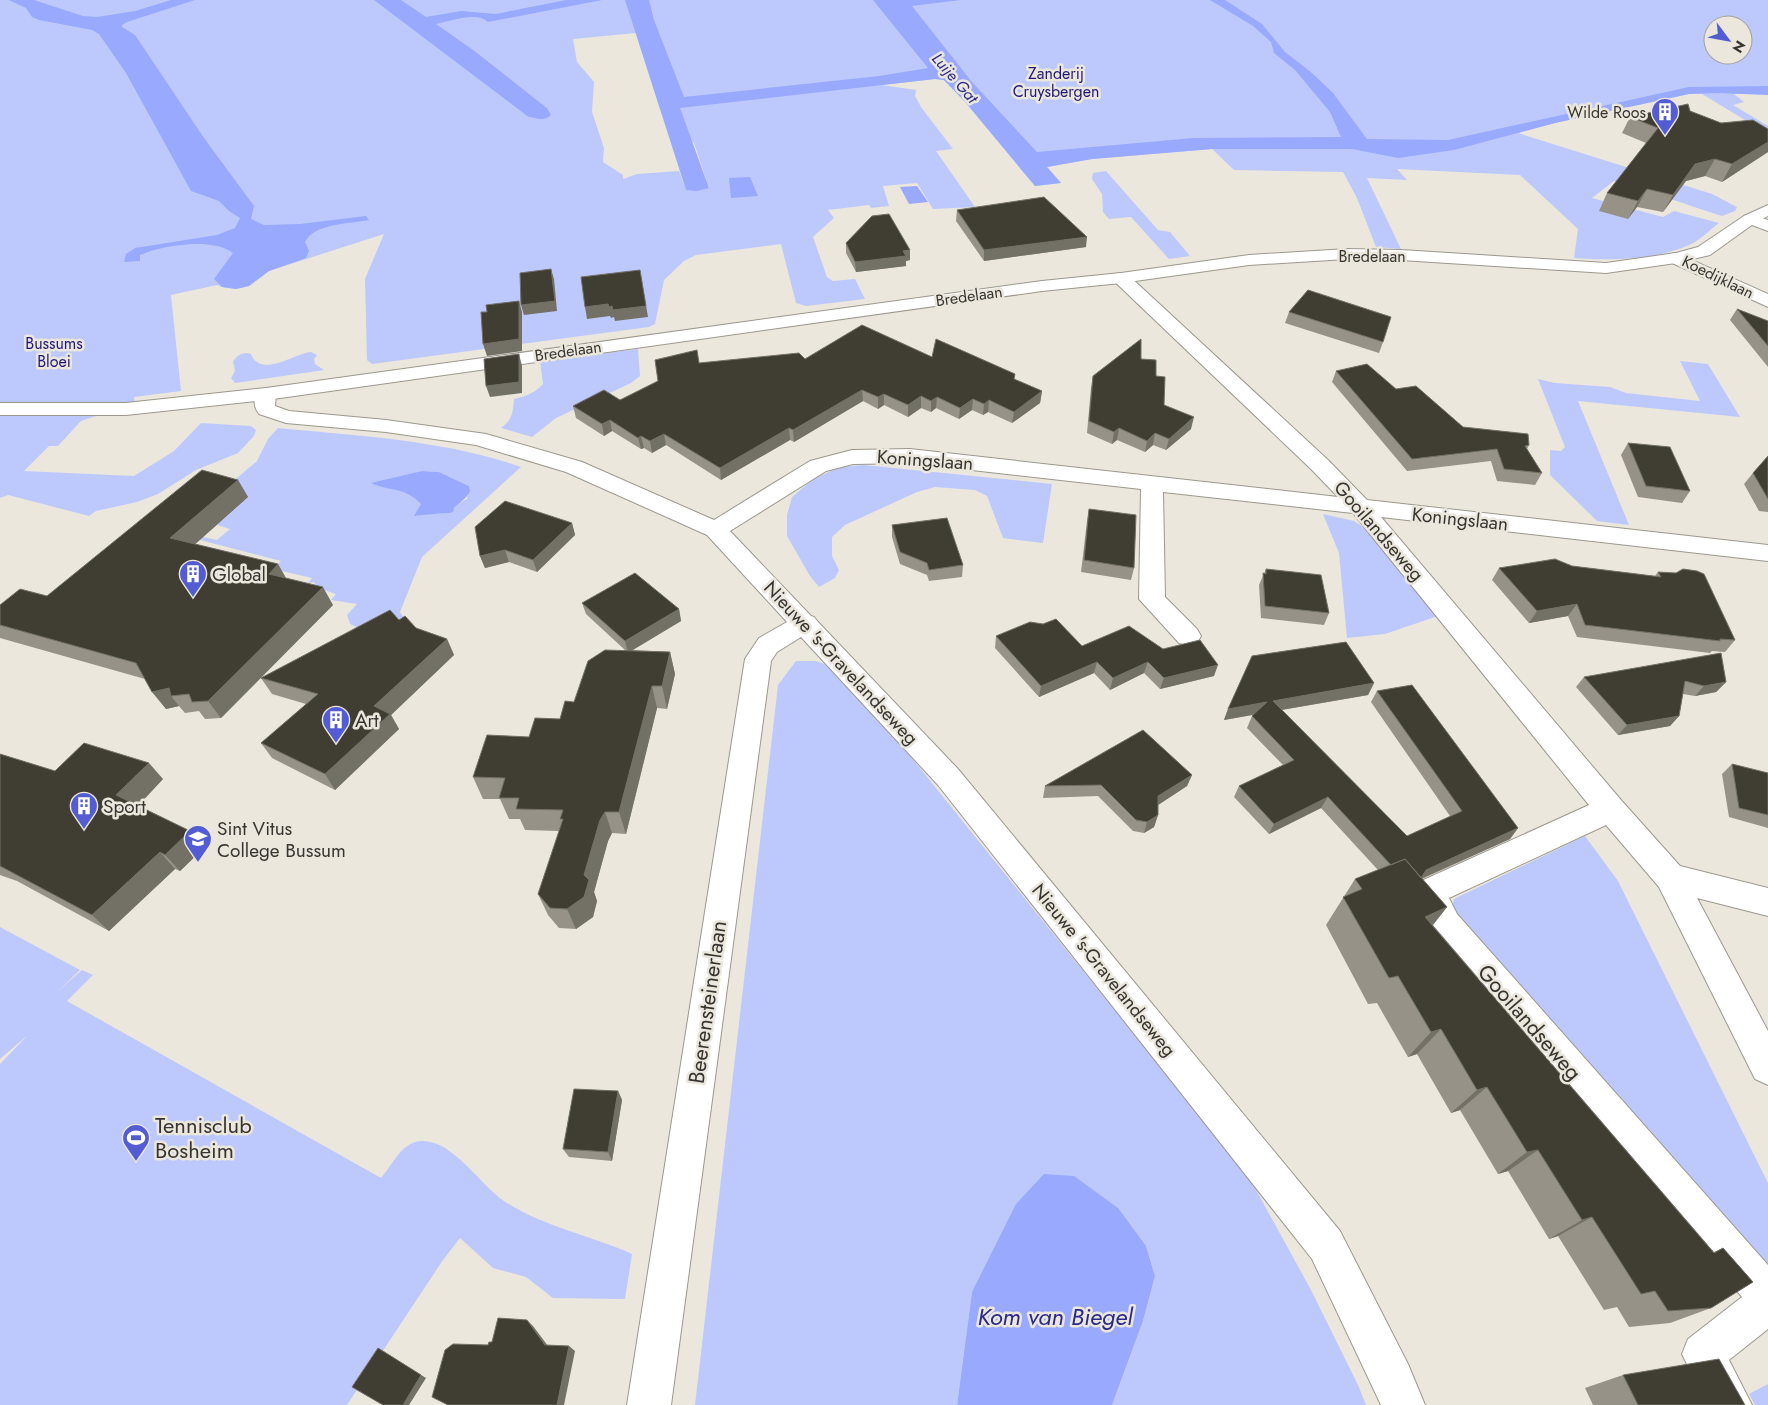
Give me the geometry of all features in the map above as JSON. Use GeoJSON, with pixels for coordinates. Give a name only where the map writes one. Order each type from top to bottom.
{"type":"FeatureCollection","features":[{"type":"Feature","properties":{"kind":"street","name":"Koedijklaan"},"geometry":{"type":"LineString","coordinates":[[1676,258],[1704,251],[1768,210]]}},
{"type":"Feature","properties":{"kind":"street"},"geometry":{"type":"LineString","coordinates":[[1750,220],[1768,226]]}},
{"type":"Feature","properties":{"kind":"street","name":"Bredelaan"},"geometry":{"type":"LineString","coordinates":[[266,394],[1032,287],[1121,278],[1249,260],[1347,254],[1401,255],[1606,268],[1676,258]]}},
{"type":"Feature","properties":{"kind":"street","name":"Koedijklaan"},"geometry":{"type":"LineString","coordinates":[[1676,258],[1768,301]]}},
{"type":"Feature","properties":{"kind":"street","name":"Gooilandseweg"},"geometry":{"type":"LineString","coordinates":[[1121,278],[1320,464],[1360,508],[1610,809],[1670,877],[1768,1067]]}},
{"type":"Feature","properties":{"kind":"street"},"geometry":{"type":"LineString","coordinates":[[0,409],[126,409],[266,394]]}},
{"type":"Feature","properties":{"kind":"street","name":"Nieuwe 's-Gravelandseweg"},"geometry":{"type":"LineString","coordinates":[[266,394],[264,404],[266,410],[286,417],[386,426],[478,439],[574,467],[715,530],[805,623],[948,777],[1326,1245],[1393,1379],[1403,1405]]}},
{"type":"Feature","properties":{"kind":"street","name":"Koningslaan"},"geometry":{"type":"LineString","coordinates":[[715,530],[818,466],[852,457],[910,456],[1768,553]]}},
{"type":"Feature","properties":{"kind":"street"},"geometry":{"type":"LineString","coordinates":[[1152,484],[1152,599],[1188,636]]}},
{"type":"Feature","properties":{"kind":"street","name":"Beerensteinerlaan"},"geometry":{"type":"LineString","coordinates":[[649,1405],[758,659],[768,645],[805,623]]}},
{"type":"Feature","properties":{"kind":"street","name":"Gooilandseweg"},"geometry":{"type":"LineString","coordinates":[[1610,809],[1430,892],[1445,924],[1768,1296]]}},
{"type":"Feature","properties":{"kind":"street"},"geometry":{"type":"LineString","coordinates":[[1670,877],[1768,902]]}},
{"type":"Feature","properties":{"kind":"street"},"geometry":{"type":"LineString","coordinates":[[1730,1405],[1703,1354],[1768,1303]]}},
{"type":"Feature","properties":{"kind":"green space"},"geometry":{"type":"Polygon","coordinates":[[[0,0],[1768,0],[1768,94],[1734,94],[1744,102],[1733,105],[1768,126],[1768,134],[1702,94],[1689,94],[1555,123],[1518,133],[1712,194],[1737,207],[1735,211],[1722,216],[1614,181],[1592,198],[1663,217],[1674,211],[1719,223],[1695,242],[1667,253],[1619,259],[1574,258],[1578,229],[1520,175],[1397,169],[1407,180],[1367,178],[1401,249],[1376,247],[1357,198],[1343,172],[1234,170],[1212,149],[1092,159],[1047,167],[1061,183],[1035,186],[966,103],[944,80],[935,79],[882,85],[916,90],[915,96],[921,107],[953,149],[936,151],[975,207],[933,209],[917,183],[883,186],[889,206],[871,208],[869,205],[828,210],[834,218],[813,237],[827,277],[833,281],[855,279],[865,299],[806,306],[796,303],[781,244],[696,255],[684,261],[664,280],[655,324],[649,327],[372,364],[367,360],[365,279],[384,234],[269,271],[249,286],[236,289],[217,285],[171,295],[181,391],[134,397],[135,403],[81,421],[58,446],[49,446],[24,471],[134,476],[174,451],[201,423],[251,426],[256,430],[254,436],[238,453],[196,470],[158,494],[137,502],[96,511],[89,516],[8,495],[0,498],[0,0]],[[636,33],[573,39],[577,62],[594,82],[592,112],[604,148],[603,162],[623,175],[623,179],[637,174],[679,171],[686,190],[709,188],[694,143],[660,109],[636,33]],[[421,35],[527,116],[547,108],[476,52],[421,35]]]}},
{"type":"Feature","properties":{"kind":"green space"},"geometry":{"type":"Polygon","coordinates":[[[1106,171],[1158,230],[1170,232],[1190,256],[1169,259],[1131,217],[1109,219],[1103,212],[1102,194],[1092,179],[1093,173],[1106,171]]]}},
{"type":"Feature","properties":{"kind":"green space"},"geometry":{"type":"Polygon","coordinates":[[[638,349],[640,376],[631,383],[556,418],[532,437],[501,428],[508,422],[511,416],[514,399],[530,394],[543,384],[540,361],[638,349]]]}},
{"type":"Feature","properties":{"kind":"green space"},"geometry":{"type":"Polygon","coordinates":[[[311,352],[317,355],[314,359],[315,364],[324,370],[235,383],[231,378],[235,371],[233,362],[243,353],[251,354],[256,361],[262,364],[270,365],[311,352]]]}},
{"type":"Feature","properties":{"kind":"green space"},"geometry":{"type":"Polygon","coordinates":[[[1680,361],[1708,364],[1740,417],[1578,401],[1629,525],[1597,521],[1550,475],[1550,450],[1561,451],[1565,447],[1538,379],[1555,383],[1610,387],[1626,393],[1700,401],[1680,361]]]}},
{"type":"Feature","properties":{"kind":"green space"},"geometry":{"type":"Polygon","coordinates":[[[278,428],[401,440],[462,451],[521,467],[422,557],[400,612],[407,622],[377,637],[350,624],[347,615],[357,604],[331,600],[336,594],[318,588],[314,582],[308,583],[312,578],[273,569],[281,561],[200,540],[203,537],[217,540],[230,529],[217,525],[248,497],[222,491],[257,461],[268,439],[278,428]],[[422,471],[377,485],[400,490],[416,499],[421,504],[416,516],[426,513],[450,513],[457,504],[467,499],[469,486],[439,472],[422,471]]]}},
{"type":"Feature","properties":{"kind":"green space"},"geometry":{"type":"Polygon","coordinates":[[[864,465],[1052,484],[1043,543],[1003,538],[987,496],[975,490],[935,487],[917,492],[845,525],[832,537],[832,556],[839,570],[835,578],[819,587],[810,576],[787,536],[787,515],[792,497],[815,478],[840,467],[864,465]]]}},
{"type":"Feature","properties":{"kind":"green space"},"geometry":{"type":"Polygon","coordinates":[[[1323,514],[1354,521],[1371,532],[1441,615],[1385,634],[1347,638],[1339,553],[1323,514]]]}},
{"type":"Feature","properties":{"kind":"green space"},"geometry":{"type":"Polygon","coordinates":[[[796,661],[816,661],[841,670],[1249,1177],[1311,1290],[1366,1405],[1112,1405],[1143,1321],[1155,1276],[1146,1246],[972,1292],[957,1405],[695,1405],[778,685],[796,661]]]}},
{"type":"Feature","properties":{"kind":"green space"},"geometry":{"type":"Polygon","coordinates":[[[1585,836],[1618,881],[1768,1183],[1768,1275],[1450,915],[1454,899],[1585,836]]]}},
{"type":"Feature","properties":{"kind":"green space","name":"Tennisclub Bosheim"},"geometry":{"type":"Polygon","coordinates":[[[0,927],[80,970],[58,991],[82,970],[93,975],[67,1001],[381,1178],[401,1152],[413,1143],[421,1141],[440,1145],[450,1151],[504,1201],[519,1210],[535,1218],[632,1254],[625,1299],[553,1298],[526,1277],[493,1268],[460,1238],[443,1260],[347,1405],[0,1405],[0,1064],[28,1035],[0,1059],[0,927]]]}},
{"type":"Feature","properties":{"kind":"green space"},"geometry":{"type":"Polygon","coordinates":[[[1768,1384],[1768,1405],[1755,1405],[1749,1394],[1768,1384]]]}},
{"type":"Feature","properties":{"kind":"water"},"geometry":{"type":"Polygon","coordinates":[[[9,0],[34,0],[83,16],[97,17],[135,11],[171,0],[195,0],[127,22],[122,27],[135,35],[204,138],[254,206],[251,219],[264,225],[300,224],[366,216],[369,220],[333,225],[316,231],[305,242],[309,251],[306,258],[269,271],[249,286],[236,289],[222,287],[214,279],[233,253],[213,245],[187,244],[161,248],[140,255],[140,261],[124,262],[126,254],[135,248],[217,235],[235,228],[240,218],[219,201],[191,191],[126,73],[99,34],[92,30],[39,20],[32,17],[26,8],[9,0]]]}},
{"type":"Feature","properties":{"kind":"water"},"geometry":{"type":"Polygon","coordinates":[[[374,0],[401,0],[426,17],[461,11],[496,14],[566,0],[602,0],[488,22],[477,17],[470,17],[436,24],[476,52],[547,108],[551,115],[543,119],[527,116],[374,0]]]}},
{"type":"Feature","properties":{"kind":"water","name":"Luije Gat"},"geometry":{"type":"Polygon","coordinates":[[[625,0],[649,0],[654,20],[684,97],[879,76],[928,68],[873,0],[961,0],[912,6],[972,82],[1037,152],[1193,138],[1341,137],[1330,112],[1295,70],[1274,53],[1271,42],[1253,26],[1210,0],[1225,0],[1262,24],[1285,52],[1312,73],[1333,93],[1367,139],[1448,140],[1689,87],[1768,86],[1768,95],[1689,94],[1555,123],[1454,150],[1398,158],[1352,149],[1212,149],[1092,159],[1047,167],[1061,183],[1035,186],[966,103],[944,80],[935,79],[680,108],[709,188],[697,191],[686,190],[625,0]]]}},
{"type":"Feature","properties":{"kind":"water"},"geometry":{"type":"Polygon","coordinates":[[[750,177],[758,196],[731,198],[729,178],[750,177]]]}},
{"type":"Feature","properties":{"kind":"water"},"geometry":{"type":"Polygon","coordinates":[[[917,186],[928,202],[909,204],[900,187],[917,186]]]}},
{"type":"Feature","properties":{"kind":"water"},"geometry":{"type":"Polygon","coordinates":[[[422,471],[439,472],[469,486],[470,491],[454,508],[453,512],[414,516],[421,504],[415,498],[409,494],[371,483],[422,471]]]}},
{"type":"Feature","properties":{"kind":"water","name":"Kom van Biegel"},"geometry":{"type":"Polygon","coordinates":[[[1044,1174],[1074,1176],[1118,1208],[1146,1246],[1155,1276],[1143,1321],[1112,1405],[957,1405],[972,1292],[1016,1204],[1044,1174]]]}},
{"type":"Feature","properties":{"kind":"building"},"geometry":{"type":"Polygon","coordinates":[[[1688,104],[1690,111],[1721,123],[1753,120],[1768,129],[1768,142],[1732,164],[1715,159],[1695,164],[1673,195],[1647,189],[1638,201],[1607,193],[1658,128],[1630,117],[1688,104]]]}},
{"type":"Feature","properties":{"kind":"building"},"geometry":{"type":"Polygon","coordinates":[[[1044,197],[1087,237],[984,250],[957,210],[1044,197]]]}},
{"type":"Feature","properties":{"kind":"building"},"geometry":{"type":"Polygon","coordinates":[[[889,214],[910,250],[903,251],[906,256],[855,262],[846,243],[872,216],[889,214]]]}},
{"type":"Feature","properties":{"kind":"building"},"geometry":{"type":"Polygon","coordinates":[[[551,269],[555,301],[521,305],[520,273],[551,269]]]}},
{"type":"Feature","properties":{"kind":"building"},"geometry":{"type":"Polygon","coordinates":[[[640,270],[646,306],[613,310],[612,306],[609,307],[608,304],[585,307],[581,277],[640,270]]]}},
{"type":"Feature","properties":{"kind":"building"},"geometry":{"type":"Polygon","coordinates":[[[1308,290],[1391,317],[1383,342],[1289,312],[1308,290]]]}},
{"type":"Feature","properties":{"kind":"building"},"geometry":{"type":"Polygon","coordinates":[[[519,301],[519,339],[483,344],[481,312],[487,312],[486,305],[519,301]]]}},
{"type":"Feature","properties":{"kind":"building"},"geometry":{"type":"Polygon","coordinates":[[[1737,309],[1768,321],[1768,346],[1737,309]]]}},
{"type":"Feature","properties":{"kind":"building"},"geometry":{"type":"Polygon","coordinates":[[[862,325],[932,357],[936,339],[1015,374],[1014,379],[1042,391],[1014,412],[989,400],[984,404],[973,399],[960,408],[937,397],[931,401],[921,396],[908,405],[884,394],[878,397],[862,390],[793,430],[789,428],[720,468],[664,434],[650,441],[641,436],[638,438],[610,420],[602,424],[573,406],[604,390],[620,400],[658,381],[655,360],[697,350],[699,363],[799,353],[805,359],[862,325]]]}},
{"type":"Feature","properties":{"kind":"building"},"geometry":{"type":"Polygon","coordinates":[[[1141,339],[1141,359],[1156,360],[1156,376],[1165,377],[1164,405],[1194,417],[1169,439],[1155,433],[1147,441],[1119,428],[1114,432],[1089,421],[1093,376],[1141,339]]]}},
{"type":"Feature","properties":{"kind":"building"},"geometry":{"type":"Polygon","coordinates":[[[519,354],[519,382],[486,386],[484,359],[519,354]]]}},
{"type":"Feature","properties":{"kind":"building"},"geometry":{"type":"Polygon","coordinates":[[[1367,364],[1396,389],[1416,386],[1463,427],[1528,434],[1529,445],[1525,446],[1542,473],[1504,469],[1497,449],[1412,459],[1336,371],[1367,364]]]}},
{"type":"Feature","properties":{"kind":"building"},"geometry":{"type":"Polygon","coordinates":[[[1628,443],[1670,447],[1690,491],[1646,486],[1628,443]]]}},
{"type":"Feature","properties":{"kind":"building"},"geometry":{"type":"Polygon","coordinates":[[[1768,456],[1768,499],[1753,473],[1768,456]]]}},
{"type":"Feature","properties":{"kind":"building","name":"Global"},"geometry":{"type":"Polygon","coordinates":[[[202,470],[238,480],[170,538],[278,564],[269,574],[323,587],[208,701],[192,702],[189,694],[171,696],[169,688],[152,692],[136,663],[0,625],[0,605],[20,589],[47,596],[202,470]]]}},
{"type":"Feature","properties":{"kind":"building"},"geometry":{"type":"Polygon","coordinates":[[[505,501],[572,523],[533,560],[505,550],[480,556],[475,527],[505,501]]]}},
{"type":"Feature","properties":{"kind":"building"},"geometry":{"type":"Polygon","coordinates":[[[1089,509],[1136,515],[1134,568],[1084,560],[1089,509]]]}},
{"type":"Feature","properties":{"kind":"building"},"geometry":{"type":"Polygon","coordinates":[[[947,518],[963,565],[929,570],[927,563],[900,552],[892,525],[947,518]]]}},
{"type":"Feature","properties":{"kind":"building"},"geometry":{"type":"Polygon","coordinates":[[[1555,559],[1572,566],[1661,577],[1658,572],[1676,573],[1683,569],[1704,574],[1735,640],[1720,639],[1720,641],[1585,625],[1577,604],[1537,611],[1499,568],[1555,559]]]}},
{"type":"Feature","properties":{"kind":"building"},"geometry":{"type":"Polygon","coordinates":[[[1266,569],[1321,575],[1329,613],[1265,606],[1263,573],[1266,574],[1266,569]]]}},
{"type":"Feature","properties":{"kind":"building"},"geometry":{"type":"Polygon","coordinates":[[[635,573],[679,609],[625,641],[582,603],[635,573]]]}},
{"type":"Feature","properties":{"kind":"building"},"geometry":{"type":"Polygon","coordinates":[[[390,610],[399,620],[405,616],[416,628],[447,639],[374,706],[390,714],[325,774],[261,743],[318,694],[261,678],[390,610]]]}},
{"type":"Feature","properties":{"kind":"building"},"geometry":{"type":"Polygon","coordinates":[[[1056,619],[1082,646],[1129,626],[1163,649],[1200,640],[1218,665],[1164,678],[1148,662],[1113,678],[1097,662],[1041,686],[996,636],[1030,622],[1043,624],[1056,619]]]}},
{"type":"Feature","properties":{"kind":"building"},"geometry":{"type":"Polygon","coordinates":[[[1346,642],[1374,683],[1273,701],[1407,836],[1462,811],[1377,691],[1412,685],[1518,828],[1426,870],[1421,878],[1405,859],[1391,865],[1328,797],[1274,824],[1239,786],[1294,760],[1252,716],[1267,702],[1228,709],[1252,656],[1346,642]]]}},
{"type":"Feature","properties":{"kind":"building"},"geometry":{"type":"Polygon","coordinates":[[[605,650],[670,652],[662,686],[652,686],[619,812],[605,812],[600,820],[584,875],[589,880],[584,897],[567,909],[550,908],[538,894],[563,819],[560,819],[563,810],[516,809],[519,798],[499,798],[505,778],[473,777],[487,735],[529,737],[535,718],[560,719],[565,701],[574,702],[588,661],[605,650]]]}},
{"type":"Feature","properties":{"kind":"building"},"geometry":{"type":"Polygon","coordinates":[[[1721,653],[1726,682],[1704,686],[1685,681],[1679,716],[1627,725],[1584,677],[1721,653]]]}},
{"type":"Feature","properties":{"kind":"building"},"geometry":{"type":"Polygon","coordinates":[[[1143,730],[1192,775],[1158,796],[1158,815],[1147,822],[1136,820],[1101,785],[1045,786],[1143,730]]]}},
{"type":"Feature","properties":{"kind":"building","name":"Sport"},"geometry":{"type":"Polygon","coordinates":[[[84,743],[149,763],[116,795],[190,831],[165,855],[160,852],[92,915],[0,866],[0,754],[55,771],[84,743]]]}},
{"type":"Feature","properties":{"kind":"building"},"geometry":{"type":"Polygon","coordinates":[[[1732,764],[1768,773],[1768,815],[1739,808],[1732,764]]]}},
{"type":"Feature","properties":{"kind":"building"},"geometry":{"type":"Polygon","coordinates":[[[1405,859],[1447,907],[1425,917],[1714,1253],[1723,1248],[1753,1282],[1711,1308],[1668,1311],[1655,1291],[1641,1294],[1592,1217],[1582,1220],[1538,1150],[1527,1152],[1487,1087],[1477,1090],[1441,1029],[1431,1032],[1398,976],[1389,978],[1343,897],[1362,889],[1355,879],[1405,859]]]}},
{"type":"Feature","properties":{"kind":"building"},"geometry":{"type":"Polygon","coordinates":[[[574,1089],[618,1091],[608,1152],[563,1149],[574,1089]]]}},
{"type":"Feature","properties":{"kind":"building"},"geometry":{"type":"Polygon","coordinates":[[[498,1318],[527,1320],[545,1345],[569,1346],[557,1405],[448,1405],[432,1397],[445,1350],[453,1344],[488,1345],[489,1342],[492,1342],[498,1318]]]}},
{"type":"Feature","properties":{"kind":"building"},"geometry":{"type":"Polygon","coordinates":[[[378,1348],[421,1375],[403,1405],[383,1405],[352,1387],[378,1348]]]}},
{"type":"Feature","properties":{"kind":"building"},"geometry":{"type":"Polygon","coordinates":[[[1719,1359],[1745,1405],[1638,1405],[1623,1375],[1719,1359]]]}},
{"type":"Feature","properties":{"kind":"place","name":"Wilde Roos"},"geometry":{"type":"Point","coordinates":[1665,136]}},
{"type":"Feature","properties":{"kind":"place","name":"Global"},"geometry":{"type":"Point","coordinates":[193,598]}},
{"type":"Feature","properties":{"kind":"place","name":"Art"},"geometry":{"type":"Point","coordinates":[336,744]}},
{"type":"Feature","properties":{"kind":"place","name":"Sport"},"geometry":{"type":"Point","coordinates":[84,830]}},
{"type":"Feature","properties":{"kind":"place","name":"Sint Vitus College Bussum"},"geometry":{"type":"Point","coordinates":[198,863]}},
{"type":"Feature","properties":{"kind":"place","name":"Tennisclub Bosheim"},"geometry":{"type":"Point","coordinates":[136,1162]}},
{"type":"Feature","properties":{"kind":"park label","name":"Zanderij Cruysbergen"},"geometry":{"type":"Point","coordinates":[1056,82]}},
{"type":"Feature","properties":{"kind":"park label","name":"Bussums Bloei"},"geometry":{"type":"Point","coordinates":[54,352]}}]}
